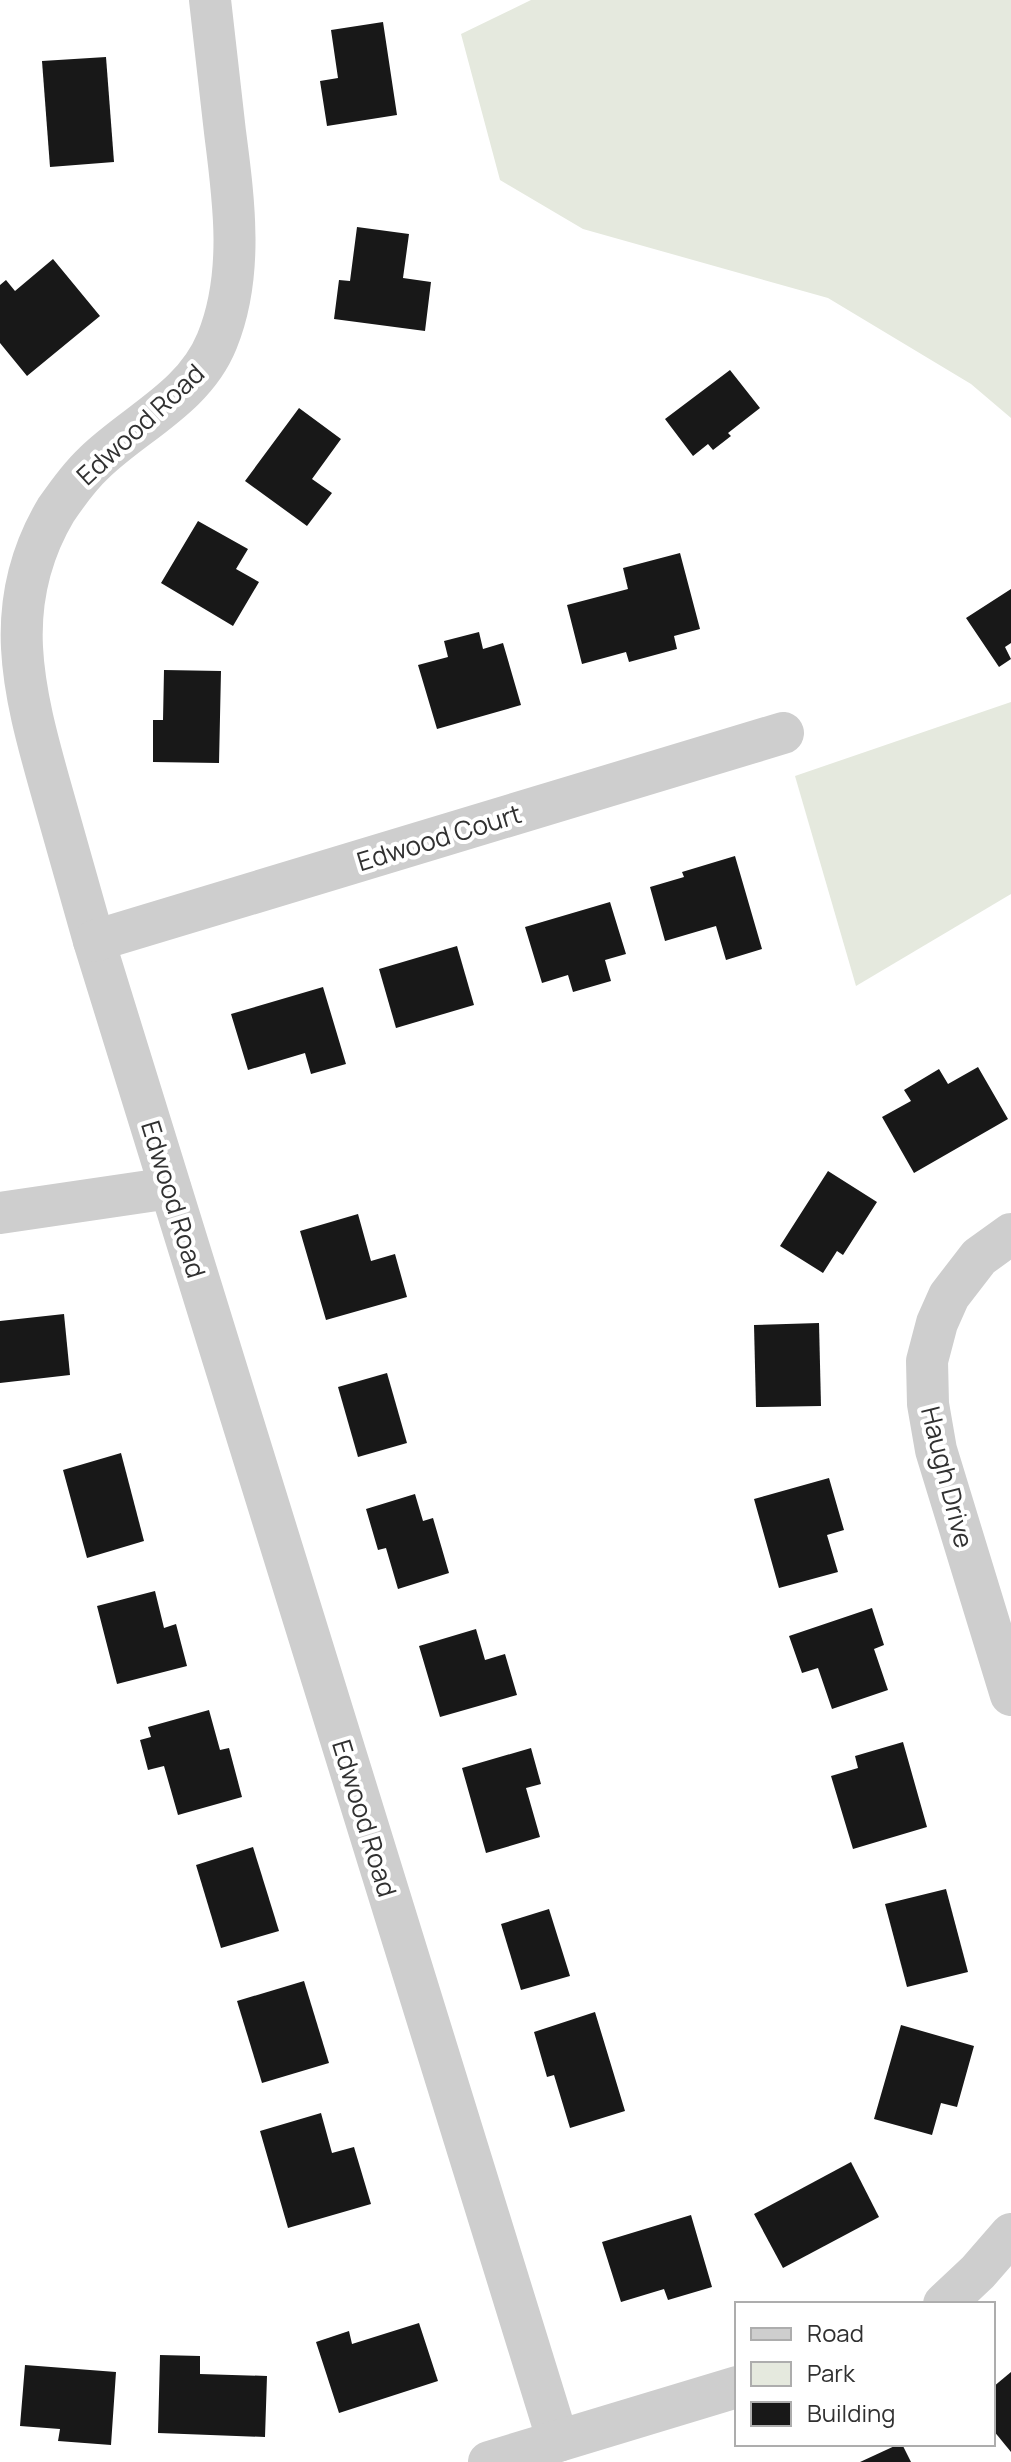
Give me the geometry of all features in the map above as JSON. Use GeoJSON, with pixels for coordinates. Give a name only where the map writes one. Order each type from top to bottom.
{"type":"FeatureCollection","features":[{"type":"Feature","properties":{"kind":"street","name":"Edwood Road"},"geometry":{"type":"LineString","coordinates":[[210,0],[234,206],[235,260],[218,340],[205,365],[187,386],[94,463],[69,491],[31,557],[23,587],[19,625],[21,664],[29,711],[94,941],[558,2441]]}},
{"type":"Feature","properties":{"kind":"street","name":"Edwood Court"},"geometry":{"type":"LineString","coordinates":[[94,941],[783,733]]}},
{"type":"Feature","properties":{"kind":"street"},"geometry":{"type":"LineString","coordinates":[[0,1213],[170,1188]]}},
{"type":"Feature","properties":{"kind":"street","name":"Haugh Drive"},"geometry":{"type":"LineString","coordinates":[[1011,1234],[979,1257],[949,1296],[937,1323],[927,1361],[928,1404],[936,1450],[1011,1695]]}},
{"type":"Feature","properties":{"kind":"street"},"geometry":{"type":"LineString","coordinates":[[946,2302],[1011,2234]]}},
{"type":"Feature","properties":{"kind":"street"},"geometry":{"type":"LineString","coordinates":[[489,2462],[735,2388]]}},
{"type":"Feature","properties":{"kind":"green space"},"geometry":{"type":"Polygon","coordinates":[[[531,0],[1011,0],[1011,418],[971,384],[828,298],[583,229],[500,180],[461,34],[531,0]]]}},
{"type":"Feature","properties":{"kind":"green space"},"geometry":{"type":"Polygon","coordinates":[[[1011,702],[1011,894],[856,986],[795,776],[1011,702]]]}},
{"type":"Feature","properties":{"kind":"building"},"geometry":{"type":"Polygon","coordinates":[[[383,22],[397,115],[327,126],[320,81],[338,78],[331,30],[383,22]]]}},
{"type":"Feature","properties":{"kind":"building"},"geometry":{"type":"Polygon","coordinates":[[[106,57],[114,162],[50,167],[42,61],[106,57]]]}},
{"type":"Feature","properties":{"kind":"building"},"geometry":{"type":"Polygon","coordinates":[[[357,227],[409,234],[403,278],[431,282],[425,331],[334,319],[339,280],[350,281],[357,227]]]}},
{"type":"Feature","properties":{"kind":"building"},"geometry":{"type":"Polygon","coordinates":[[[53,259],[100,316],[27,376],[0,343],[0,285],[6,280],[15,291],[53,259]]]}},
{"type":"Feature","properties":{"kind":"building"},"geometry":{"type":"Polygon","coordinates":[[[730,370],[760,408],[728,433],[731,436],[713,450],[708,444],[693,456],[665,419],[730,370]]]}},
{"type":"Feature","properties":{"kind":"building"},"geometry":{"type":"Polygon","coordinates":[[[299,408],[341,439],[312,479],[332,493],[307,526],[245,481],[299,408]]]}},
{"type":"Feature","properties":{"kind":"building"},"geometry":{"type":"Polygon","coordinates":[[[198,521],[248,549],[236,569],[259,582],[233,626],[161,583],[198,521]]]}},
{"type":"Feature","properties":{"kind":"building"},"geometry":{"type":"Polygon","coordinates":[[[680,553],[700,629],[674,636],[677,649],[629,662],[626,652],[582,664],[567,605],[628,589],[623,568],[680,553]]]}},
{"type":"Feature","properties":{"kind":"building"},"geometry":{"type":"Polygon","coordinates":[[[1011,589],[1011,643],[1005,647],[1011,659],[999,667],[966,618],[1011,589]]]}},
{"type":"Feature","properties":{"kind":"building"},"geometry":{"type":"Polygon","coordinates":[[[479,632],[483,649],[503,643],[521,705],[437,729],[418,665],[448,657],[444,641],[479,632]]]}},
{"type":"Feature","properties":{"kind":"building"},"geometry":{"type":"Polygon","coordinates":[[[164,670],[221,671],[219,763],[153,762],[153,720],[163,720],[164,670]]]}},
{"type":"Feature","properties":{"kind":"building"},"geometry":{"type":"Polygon","coordinates":[[[735,856],[762,949],[726,960],[716,926],[665,941],[650,887],[684,877],[682,872],[735,856]]]}},
{"type":"Feature","properties":{"kind":"building"},"geometry":{"type":"Polygon","coordinates":[[[610,902],[626,954],[605,960],[611,981],[573,992],[568,975],[542,983],[525,927],[610,902]]]}},
{"type":"Feature","properties":{"kind":"building"},"geometry":{"type":"Polygon","coordinates":[[[457,946],[474,1005],[396,1028],[379,969],[457,946]]]}},
{"type":"Feature","properties":{"kind":"building"},"geometry":{"type":"Polygon","coordinates":[[[323,987],[346,1064],[311,1074],[305,1053],[248,1070],[231,1014],[323,987]]]}},
{"type":"Feature","properties":{"kind":"building"},"geometry":{"type":"Polygon","coordinates":[[[978,1067],[1008,1119],[914,1173],[882,1117],[911,1101],[904,1090],[939,1069],[948,1084],[978,1067]]]}},
{"type":"Feature","properties":{"kind":"building"},"geometry":{"type":"Polygon","coordinates":[[[828,1171],[877,1202],[843,1255],[837,1251],[823,1273],[780,1246],[828,1171]]]}},
{"type":"Feature","properties":{"kind":"building"},"geometry":{"type":"Polygon","coordinates":[[[358,1214],[371,1261],[395,1254],[407,1297],[326,1320],[300,1231],[358,1214]]]}},
{"type":"Feature","properties":{"kind":"building"},"geometry":{"type":"Polygon","coordinates":[[[64,1314],[70,1375],[0,1383],[0,1321],[64,1314]]]}},
{"type":"Feature","properties":{"kind":"building"},"geometry":{"type":"Polygon","coordinates":[[[819,1323],[821,1406],[756,1407],[754,1325],[819,1323]]]}},
{"type":"Feature","properties":{"kind":"building"},"geometry":{"type":"Polygon","coordinates":[[[387,1373],[407,1443],[358,1457],[338,1387],[387,1373]]]}},
{"type":"Feature","properties":{"kind":"building"},"geometry":{"type":"Polygon","coordinates":[[[121,1453],[144,1541],[87,1558],[63,1470],[121,1453]]]}},
{"type":"Feature","properties":{"kind":"building"},"geometry":{"type":"Polygon","coordinates":[[[829,1478],[844,1530],[827,1535],[838,1572],[779,1588],[754,1499],[829,1478]]]}},
{"type":"Feature","properties":{"kind":"building"},"geometry":{"type":"Polygon","coordinates":[[[415,1494],[423,1521],[433,1518],[449,1573],[398,1589],[386,1548],[378,1550],[366,1509],[415,1494]]]}},
{"type":"Feature","properties":{"kind":"building"},"geometry":{"type":"Polygon","coordinates":[[[155,1591],[164,1628],[176,1624],[187,1666],[117,1684],[97,1606],[155,1591]]]}},
{"type":"Feature","properties":{"kind":"building"},"geometry":{"type":"Polygon","coordinates":[[[872,1608],[884,1645],[874,1649],[888,1690],[832,1709],[818,1668],[802,1673],[789,1636],[872,1608]]]}},
{"type":"Feature","properties":{"kind":"building"},"geometry":{"type":"Polygon","coordinates":[[[476,1629],[485,1660],[505,1654],[517,1695],[440,1717],[419,1646],[476,1629]]]}},
{"type":"Feature","properties":{"kind":"building"},"geometry":{"type":"Polygon","coordinates":[[[209,1710],[220,1750],[229,1748],[242,1797],[178,1815],[164,1766],[148,1770],[140,1740],[151,1737],[148,1727],[209,1710]]]}},
{"type":"Feature","properties":{"kind":"building"},"geometry":{"type":"Polygon","coordinates":[[[903,1742],[927,1827],[853,1849],[831,1776],[858,1768],[855,1756],[903,1742]]]}},
{"type":"Feature","properties":{"kind":"building"},"geometry":{"type":"Polygon","coordinates":[[[531,1748],[541,1784],[526,1788],[540,1837],[486,1853],[462,1768],[531,1748]]]}},
{"type":"Feature","properties":{"kind":"building"},"geometry":{"type":"Polygon","coordinates":[[[253,1847],[279,1931],[221,1948],[196,1865],[253,1847]]]}},
{"type":"Feature","properties":{"kind":"building"},"geometry":{"type":"Polygon","coordinates":[[[946,1889],[968,1972],[907,1987],[885,1904],[946,1889]]]}},
{"type":"Feature","properties":{"kind":"building"},"geometry":{"type":"Polygon","coordinates":[[[549,1909],[570,1976],[521,1990],[501,1924],[549,1909]]]}},
{"type":"Feature","properties":{"kind":"building"},"geometry":{"type":"Polygon","coordinates":[[[304,1981],[329,2063],[262,2083],[237,2001],[304,1981]]]}},
{"type":"Feature","properties":{"kind":"building"},"geometry":{"type":"Polygon","coordinates":[[[595,2012],[625,2111],[570,2128],[554,2075],[547,2077],[534,2032],[595,2012]]]}},
{"type":"Feature","properties":{"kind":"building"},"geometry":{"type":"Polygon","coordinates":[[[901,2025],[974,2046],[957,2107],[941,2103],[932,2135],[874,2119],[901,2025]]]}},
{"type":"Feature","properties":{"kind":"building"},"geometry":{"type":"Polygon","coordinates":[[[321,2113],[332,2153],[354,2147],[371,2204],[288,2228],[260,2131],[321,2113]]]}},
{"type":"Feature","properties":{"kind":"building"},"geometry":{"type":"Polygon","coordinates":[[[851,2162],[879,2217],[783,2268],[754,2214],[851,2162]]]}},
{"type":"Feature","properties":{"kind":"building"},"geometry":{"type":"Polygon","coordinates":[[[691,2215],[712,2287],[668,2300],[664,2289],[621,2302],[602,2242],[691,2215]]]}},
{"type":"Feature","properties":{"kind":"building"},"geometry":{"type":"Polygon","coordinates":[[[419,2323],[438,2381],[339,2413],[316,2342],[349,2331],[352,2344],[419,2323]]]}},
{"type":"Feature","properties":{"kind":"building"},"geometry":{"type":"Polygon","coordinates":[[[160,2355],[200,2356],[200,2374],[267,2376],[265,2437],[158,2433],[160,2355]]]}},
{"type":"Feature","properties":{"kind":"building"},"geometry":{"type":"Polygon","coordinates":[[[25,2365],[116,2372],[111,2445],[58,2441],[60,2429],[20,2426],[25,2365]]]}},
{"type":"Feature","properties":{"kind":"building"},"geometry":{"type":"Polygon","coordinates":[[[1011,2372],[1011,2452],[995,2432],[995,2385],[1011,2372]]]}},
{"type":"Feature","properties":{"kind":"building"},"geometry":{"type":"Polygon","coordinates":[[[895,2446],[903,2446],[911,2462],[860,2462],[895,2446]]]}}]}
